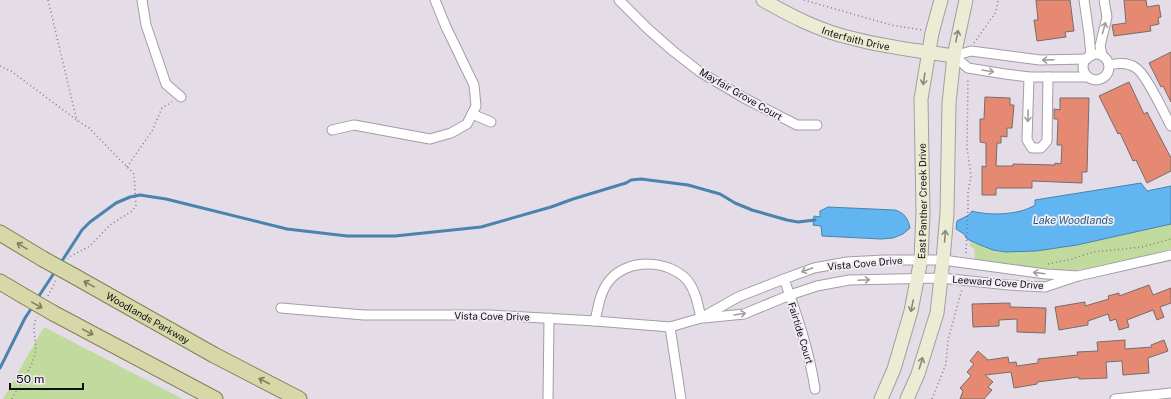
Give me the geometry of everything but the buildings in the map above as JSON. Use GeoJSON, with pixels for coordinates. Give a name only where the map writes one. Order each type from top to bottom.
{"type":"FeatureCollection","features":[{"type":"Feature","properties":{"kind":"main road","name":"Woodlands Parkway"},"geometry":{"type":"LineString","coordinates":[[0,233],[44,259],[69,270],[214,355],[299,399]]}},
{"type":"Feature","properties":{"kind":"main road"},"geometry":{"type":"LineString","coordinates":[[0,282],[53,313],[215,399]]}},
{"type":"Feature","properties":{"kind":"street"},"geometry":{"type":"LineString","coordinates":[[142,0],[146,26],[166,84],[181,97]]}},
{"type":"Feature","properties":{"kind":"street"},"geometry":{"type":"LineString","coordinates":[[332,130],[354,125],[430,139],[451,133],[467,124],[476,106],[474,85],[446,27],[435,0]]}},
{"type":"Feature","properties":{"kind":"street","name":"Mayfair Grove Court"},"geometry":{"type":"LineString","coordinates":[[619,0],[648,30],[700,72],[744,98],[797,125],[817,125]]}},
{"type":"Feature","properties":{"kind":"street","name":"Interfaith Drive"},"geometry":{"type":"LineString","coordinates":[[764,0],[795,17],[830,32],[850,38],[954,56]]}},
{"type":"Feature","properties":{"kind":"street","name":"East Panther Creek Drive"},"geometry":{"type":"LineString","coordinates":[[881,399],[894,369],[911,311],[921,259],[923,213],[921,99],[932,32],[941,0]]}},
{"type":"Feature","properties":{"kind":"street"},"geometry":{"type":"LineString","coordinates":[[907,399],[918,374],[937,313],[947,213],[949,102],[954,56],[966,0]]}},
{"type":"Feature","properties":{"kind":"street"},"geometry":{"type":"LineString","coordinates":[[1084,0],[1089,34],[1089,57],[1084,62],[1084,70],[1088,77]]}},
{"type":"Feature","properties":{"kind":"street"},"geometry":{"type":"LineString","coordinates":[[954,56],[968,68],[1030,77],[1088,77],[1096,80],[1107,74],[1109,65],[1102,55],[1100,46],[1107,17],[1104,0]]}},
{"type":"Feature","properties":{"kind":"street"},"geometry":{"type":"LineString","coordinates":[[954,56],[971,51],[1040,60],[1089,57],[1098,54],[1102,55]]}},
{"type":"Feature","properties":{"kind":"street"},"geometry":{"type":"LineString","coordinates":[[1109,65],[1126,64],[1136,67],[1143,74],[1171,126]]}},
{"type":"Feature","properties":{"kind":"street"},"geometry":{"type":"LineString","coordinates":[[1030,77],[1027,140],[1032,148],[1041,148],[1047,141],[1048,77]]}},
{"type":"Feature","properties":{"kind":"street"},"geometry":{"type":"LineString","coordinates":[[472,114],[491,122]]}},
{"type":"Feature","properties":{"kind":"street","name":"Leeward Cove Drive"},"geometry":{"type":"LineString","coordinates":[[917,278],[941,278],[1045,287],[1078,276],[1171,254]]}},
{"type":"Feature","properties":{"kind":"street","name":"Vista Cove Drive"},"geometry":{"type":"LineString","coordinates":[[281,308],[364,315],[490,315],[549,318],[670,328],[701,318],[738,297],[814,268],[847,262],[921,259],[943,260]]}},
{"type":"Feature","properties":{"kind":"street","name":"Leeward Cove Drive"},"geometry":{"type":"LineString","coordinates":[[943,260],[1046,274],[1078,276]]}},
{"type":"Feature","properties":{"kind":"street"},"geometry":{"type":"LineString","coordinates":[[595,321],[601,295],[608,282],[618,272],[628,266],[640,265],[666,267],[687,280],[694,291],[701,318]]}},
{"type":"Feature","properties":{"kind":"street","name":"Vista Cove Drive"},"geometry":{"type":"LineString","coordinates":[[701,318],[744,314],[790,295],[817,286],[849,280],[917,278]]}},
{"type":"Feature","properties":{"kind":"street","name":"Fairtide Court"},"geometry":{"type":"LineString","coordinates":[[784,279],[803,333],[812,367],[815,389]]}},
{"type":"Feature","properties":{"kind":"street"},"geometry":{"type":"LineString","coordinates":[[548,399],[549,318]]}},
{"type":"Feature","properties":{"kind":"street"},"geometry":{"type":"LineString","coordinates":[[670,328],[681,399]]}},
{"type":"Feature","properties":{"kind":"street"},"geometry":{"type":"LineString","coordinates":[[1115,399],[1171,393]]}},
{"type":"Feature","properties":{"kind":"path"},"geometry":{"type":"LineString","coordinates":[[48,0],[78,121]]}},
{"type":"Feature","properties":{"kind":"path"},"geometry":{"type":"LineString","coordinates":[[804,0],[891,25],[932,32]]}},
{"type":"Feature","properties":{"kind":"path"},"geometry":{"type":"LineString","coordinates":[[971,51],[974,42],[996,12],[998,0]]}},
{"type":"Feature","properties":{"kind":"path"},"geometry":{"type":"LineString","coordinates":[[0,66],[11,70],[89,128],[134,174],[136,206],[132,211],[110,225],[90,246],[69,257],[69,270]]}},
{"type":"Feature","properties":{"kind":"path"},"geometry":{"type":"LineString","coordinates":[[966,264],[968,192],[971,176],[967,148],[968,68]]}},
{"type":"Feature","properties":{"kind":"path"},"geometry":{"type":"LineString","coordinates":[[128,167],[152,130],[162,108],[181,97]]}},
{"type":"Feature","properties":{"kind":"path"},"geometry":{"type":"LineString","coordinates":[[1047,264],[1072,259],[1093,252],[1142,246],[1171,239]]}},
{"type":"Feature","properties":{"kind":"path"},"geometry":{"type":"LineString","coordinates":[[966,252],[971,254]]}},
{"type":"Feature","properties":{"kind":"path"},"geometry":{"type":"LineString","coordinates":[[47,297],[58,277]]}},
{"type":"Feature","properties":{"kind":"path"},"geometry":{"type":"LineString","coordinates":[[932,399],[946,364],[948,340],[964,280]]}},
{"type":"Feature","properties":{"kind":"path"},"geometry":{"type":"LineString","coordinates":[[12,399],[36,353],[33,324],[37,317]]}},
{"type":"Feature","properties":{"kind":"green space"},"geometry":{"type":"Polygon","coordinates":[[[1171,224],[1171,249],[1114,264],[1086,269],[1047,271],[974,260],[974,248],[970,246],[970,241],[993,250],[1006,252],[1036,251],[1077,245],[1171,224]]]}},
{"type":"Feature","properties":{"kind":"green space"},"geometry":{"type":"Polygon","coordinates":[[[44,327],[183,399],[3,399],[44,327]]]}},
{"type":"Feature","properties":{"kind":"water","name":"Lake Woodlands"},"geometry":{"type":"Polygon","coordinates":[[[1141,183],[1147,191],[1171,186],[1171,224],[1077,245],[1036,251],[1006,252],[993,250],[980,245],[967,239],[964,234],[956,229],[957,221],[969,215],[972,211],[987,214],[1013,213],[1035,205],[1035,200],[1141,183]]]}},
{"type":"Feature","properties":{"kind":"water"},"geometry":{"type":"Polygon","coordinates":[[[828,207],[895,210],[906,217],[910,228],[903,234],[893,238],[881,239],[822,236],[821,226],[813,225],[814,216],[820,217],[820,211],[828,207]]]}},
{"type":"Feature","properties":{"kind":"waterway"},"geometry":{"type":"LineString","coordinates":[[60,264],[82,230],[90,222],[116,203],[130,197],[140,195],[166,199],[287,229],[347,236],[395,236],[481,227],[551,207],[626,183],[631,180],[641,179],[688,185],[720,194],[735,203],[752,210],[787,220],[798,222],[815,220]]}},
{"type":"Feature","properties":{"kind":"waterway"},"geometry":{"type":"LineString","coordinates":[[37,299],[56,270]]}},
{"type":"Feature","properties":{"kind":"waterway"},"geometry":{"type":"LineString","coordinates":[[0,368],[25,318],[33,306]]}}]}
